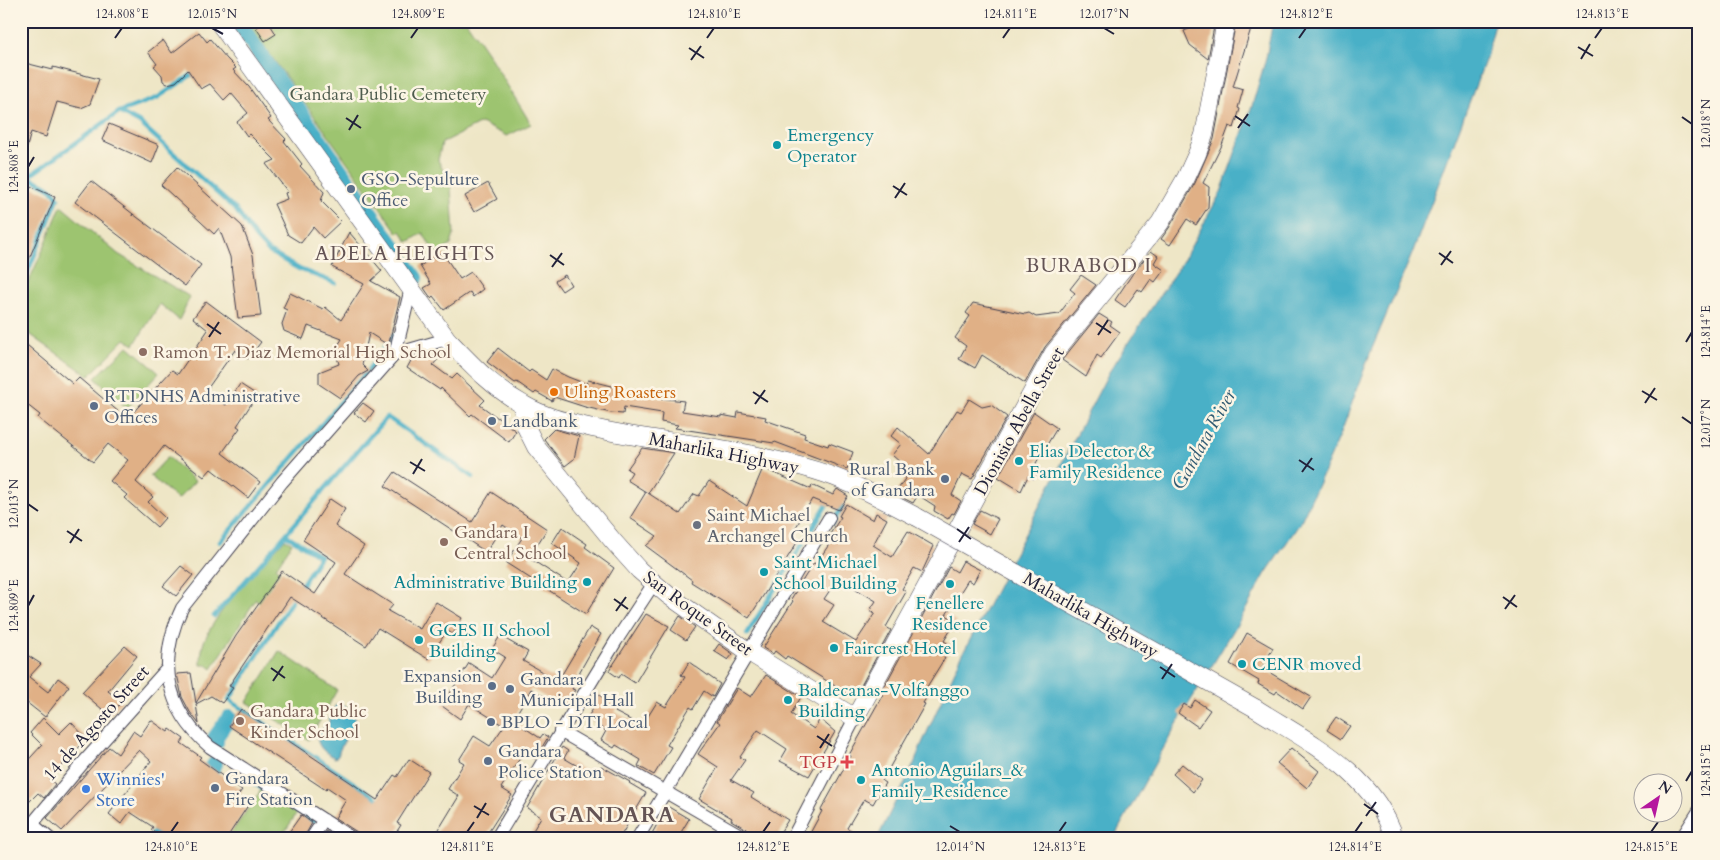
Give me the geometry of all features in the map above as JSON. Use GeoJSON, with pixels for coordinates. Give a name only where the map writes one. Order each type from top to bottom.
{"type":"FeatureCollection","features":[{"type":"Feature","properties":{"kind":"main road","name":"Maharlika Highway"},"geometry":{"type":"LineString","coordinates":[[218,21],[447,339],[485,379],[522,405],[550,418],[613,433],[726,449],[766,457],[812,470],[848,483],[917,517],[1255,708],[1348,769],[1368,789],[1385,813],[1395,839]]}},
{"type":"Feature","properties":{"kind":"main road","name":"Dionisio Abella Street"},"geometry":{"type":"LineString","coordinates":[[855,718],[1045,367],[1059,346],[1160,223],[1186,178],[1204,135],[1226,21]]}},
{"type":"Feature","properties":{"kind":"main road","name":"San Roque Street"},"geometry":{"type":"LineString","coordinates":[[522,405],[526,427],[536,447],[640,570],[668,595],[749,652],[855,718]]}},
{"type":"Feature","properties":{"kind":"street"},"geometry":{"type":"LineString","coordinates":[[353,839],[210,747],[195,734],[180,712],[173,695],[167,669],[169,646],[174,624],[182,608],[282,482],[395,354],[411,288]]}},
{"type":"Feature","properties":{"kind":"street"},"geometry":{"type":"LineString","coordinates":[[395,354],[447,339]]}},
{"type":"Feature","properties":{"kind":"street"},"geometry":{"type":"LineString","coordinates":[[637,839],[828,518]]}},
{"type":"Feature","properties":{"kind":"street"},"geometry":{"type":"LineString","coordinates":[[496,839],[560,731],[654,583]]}},
{"type":"Feature","properties":{"kind":"street","name":"14 de Agosto Street"},"geometry":{"type":"LineString","coordinates":[[50,839],[32,824],[83,763],[167,669]]}},
{"type":"Feature","properties":{"kind":"street"},"geometry":{"type":"LineString","coordinates":[[792,839],[855,718]]}},
{"type":"Feature","properties":{"kind":"street"},"geometry":{"type":"LineString","coordinates":[[560,731],[747,839]]}},
{"type":"Feature","properties":{"kind":"street"},"geometry":{"type":"LineString","coordinates":[[1681,839],[1699,811]]}},
{"type":"Feature","properties":{"kind":"street"},"geometry":{"type":"LineString","coordinates":[[311,839],[324,820]]}},
{"type":"Feature","properties":{"kind":"green space","name":"Gandara Public Cemetery"},"geometry":{"type":"Polygon","coordinates":[[[246,21],[466,21],[531,124],[507,136],[481,123],[442,143],[438,160],[451,187],[454,234],[451,245],[436,255],[423,233],[408,242],[401,231],[398,233],[246,21]]]}},
{"type":"Feature","properties":{"kind":"green space"},"geometry":{"type":"Polygon","coordinates":[[[61,206],[118,254],[190,297],[179,320],[160,304],[134,345],[125,339],[89,376],[21,328],[21,298],[61,206]]]}},
{"type":"Feature","properties":{"kind":"green space"},"geometry":{"type":"Polygon","coordinates":[[[128,346],[159,373],[127,408],[95,378],[128,346]]]}},
{"type":"Feature","properties":{"kind":"green space"},"geometry":{"type":"Polygon","coordinates":[[[168,457],[195,481],[178,499],[150,476],[168,457]]]}},
{"type":"Feature","properties":{"kind":"green space"},"geometry":{"type":"Polygon","coordinates":[[[285,539],[292,543],[276,568],[280,571],[259,602],[256,599],[212,669],[207,665],[201,665],[204,642],[214,622],[243,585],[285,539]]]}},
{"type":"Feature","properties":{"kind":"green space"},"geometry":{"type":"Polygon","coordinates":[[[279,651],[337,690],[309,740],[247,702],[279,651]]]}},
{"type":"Feature","properties":{"kind":"green space"},"geometry":{"type":"Polygon","coordinates":[[[261,790],[297,813],[280,839],[227,839],[261,790]]]}},
{"type":"Feature","properties":{"kind":"water","name":"Gandara River"},"geometry":{"type":"Polygon","coordinates":[[[1273,21],[1496,21],[1486,58],[1412,254],[1371,351],[1341,433],[1300,523],[1266,573],[1182,715],[1113,839],[877,839],[915,762],[961,657],[1109,372],[1184,259],[1221,192],[1252,106],[1266,58],[1273,21]]]}},
{"type":"Feature","properties":{"kind":"water"},"geometry":{"type":"Polygon","coordinates":[[[336,705],[349,709],[355,714],[355,720],[338,756],[335,758],[320,746],[317,734],[329,722],[330,715],[336,705]]]}},
{"type":"Feature","properties":{"kind":"building"},"geometry":{"type":"Polygon","coordinates":[[[268,21],[276,34],[265,41],[256,28],[268,21]]]}},
{"type":"Feature","properties":{"kind":"building"},"geometry":{"type":"Polygon","coordinates":[[[1191,21],[1215,21],[1208,59],[1190,45],[1184,31],[1189,29],[1191,21]]]}},
{"type":"Feature","properties":{"kind":"building"},"geometry":{"type":"Polygon","coordinates":[[[1236,21],[1252,25],[1233,87],[1243,90],[1238,108],[1240,109],[1234,128],[1229,126],[1222,145],[1203,183],[1209,187],[1208,207],[1196,225],[1187,219],[1170,245],[1161,239],[1195,183],[1214,139],[1236,21]]]}},
{"type":"Feature","properties":{"kind":"building"},"geometry":{"type":"Polygon","coordinates":[[[199,32],[207,42],[210,39],[236,68],[233,70],[249,87],[271,118],[268,120],[286,139],[284,141],[302,164],[300,166],[324,192],[321,201],[341,221],[323,238],[313,227],[301,243],[288,235],[274,204],[287,199],[285,193],[288,192],[266,164],[275,160],[249,134],[247,136],[237,122],[248,113],[231,93],[224,100],[210,84],[201,89],[188,70],[176,82],[167,84],[163,81],[162,75],[154,66],[157,64],[148,52],[163,40],[172,53],[199,32]]]}},
{"type":"Feature","properties":{"kind":"building"},"geometry":{"type":"Polygon","coordinates":[[[21,62],[53,70],[53,67],[99,79],[90,104],[81,108],[57,102],[46,137],[31,132],[25,154],[21,153],[21,62]]]}},
{"type":"Feature","properties":{"kind":"building"},"geometry":{"type":"Polygon","coordinates":[[[109,124],[159,145],[152,163],[102,140],[109,124]]]}},
{"type":"Feature","properties":{"kind":"building"},"geometry":{"type":"Polygon","coordinates":[[[177,167],[242,226],[253,255],[261,316],[238,318],[230,257],[219,228],[214,234],[161,185],[177,167]]]}},
{"type":"Feature","properties":{"kind":"building"},"geometry":{"type":"Polygon","coordinates":[[[91,181],[201,265],[185,286],[75,202],[91,181]]]}},
{"type":"Feature","properties":{"kind":"building"},"geometry":{"type":"Polygon","coordinates":[[[21,182],[55,197],[21,278],[21,182]]]}},
{"type":"Feature","properties":{"kind":"building"},"geometry":{"type":"Polygon","coordinates":[[[488,183],[497,199],[474,212],[465,196],[488,183]]]}},
{"type":"Feature","properties":{"kind":"building"},"geometry":{"type":"Polygon","coordinates":[[[349,232],[382,271],[371,281],[400,297],[388,345],[369,333],[362,365],[368,371],[359,376],[340,398],[319,384],[319,372],[339,364],[335,350],[342,339],[308,326],[303,339],[284,331],[282,324],[287,310],[283,308],[290,293],[323,309],[325,307],[341,320],[364,284],[332,267],[349,232]]]}},
{"type":"Feature","properties":{"kind":"building"},"geometry":{"type":"Polygon","coordinates":[[[1151,251],[1158,256],[1154,263],[1164,270],[1155,282],[1151,279],[1142,292],[1138,289],[1125,307],[1115,300],[1151,251]]]}},
{"type":"Feature","properties":{"kind":"building"},"geometry":{"type":"Polygon","coordinates":[[[442,252],[460,279],[471,272],[483,289],[473,297],[470,292],[444,310],[433,296],[431,298],[424,288],[431,284],[420,266],[442,252]]]}},
{"type":"Feature","properties":{"kind":"building"},"geometry":{"type":"Polygon","coordinates":[[[565,275],[571,285],[562,291],[555,281],[565,275]]]}},
{"type":"Feature","properties":{"kind":"building"},"geometry":{"type":"Polygon","coordinates":[[[1081,275],[1096,285],[1045,347],[1025,383],[982,355],[975,368],[959,359],[966,346],[955,338],[970,316],[966,313],[973,303],[1025,314],[1029,313],[1036,317],[1059,314],[1075,293],[1070,289],[1081,275]]]}},
{"type":"Feature","properties":{"kind":"building"},"geometry":{"type":"Polygon","coordinates":[[[206,301],[261,342],[248,359],[235,350],[205,392],[226,405],[240,384],[257,395],[237,426],[240,428],[222,453],[260,482],[248,498],[211,469],[204,477],[164,446],[136,482],[153,497],[148,502],[165,518],[157,527],[124,498],[127,495],[110,481],[128,460],[108,444],[93,462],[38,418],[40,415],[21,400],[21,340],[73,384],[79,378],[127,419],[172,370],[178,374],[208,330],[193,318],[206,301]]]}},
{"type":"Feature","properties":{"kind":"building"},"geometry":{"type":"Polygon","coordinates":[[[1099,314],[1112,322],[1110,325],[1120,332],[1101,358],[1097,355],[1086,377],[1062,360],[1099,314]]]}},
{"type":"Feature","properties":{"kind":"building"},"geometry":{"type":"Polygon","coordinates":[[[498,348],[529,372],[531,370],[546,380],[552,369],[586,384],[588,380],[628,391],[627,394],[684,401],[682,411],[721,417],[721,415],[737,418],[738,412],[766,417],[765,420],[805,434],[804,438],[828,446],[829,443],[853,452],[847,469],[775,442],[675,428],[678,425],[661,422],[662,413],[624,407],[623,414],[611,413],[554,397],[552,401],[536,392],[534,394],[517,382],[515,383],[487,362],[498,348]]]}},
{"type":"Feature","properties":{"kind":"building"},"geometry":{"type":"Polygon","coordinates":[[[431,352],[444,352],[433,365],[452,379],[457,374],[485,400],[480,405],[516,431],[509,442],[472,414],[470,416],[441,388],[440,390],[407,368],[413,357],[431,352]]]}},
{"type":"Feature","properties":{"kind":"building"},"geometry":{"type":"Polygon","coordinates":[[[969,399],[982,407],[991,405],[1007,417],[972,479],[962,474],[952,495],[961,501],[954,514],[952,513],[948,519],[934,511],[935,506],[918,495],[913,503],[895,494],[910,471],[892,455],[901,444],[891,436],[898,427],[929,454],[957,410],[961,412],[969,399]]]}},
{"type":"Feature","properties":{"kind":"building"},"geometry":{"type":"Polygon","coordinates":[[[363,403],[374,411],[366,422],[354,413],[363,403]]]}},
{"type":"Feature","properties":{"kind":"building"},"geometry":{"type":"Polygon","coordinates":[[[1034,412],[1057,428],[1036,463],[1040,470],[1034,479],[1028,476],[1021,491],[998,477],[1034,412]]]}},
{"type":"Feature","properties":{"kind":"building"},"geometry":{"type":"Polygon","coordinates":[[[554,429],[579,436],[574,459],[565,466],[544,439],[554,429]]]}},
{"type":"Feature","properties":{"kind":"building"},"geometry":{"type":"Polygon","coordinates":[[[642,448],[674,453],[648,493],[680,514],[694,494],[699,496],[709,481],[747,506],[763,468],[811,489],[812,485],[833,495],[837,489],[848,496],[839,510],[812,499],[791,536],[798,541],[749,618],[691,582],[692,580],[646,546],[657,536],[630,518],[646,492],[627,480],[632,472],[627,469],[642,448]]]}},
{"type":"Feature","properties":{"kind":"building"},"geometry":{"type":"Polygon","coordinates":[[[395,472],[472,522],[491,492],[547,529],[529,558],[568,583],[581,563],[552,543],[562,527],[587,544],[585,547],[614,568],[586,614],[506,563],[522,538],[503,525],[486,552],[385,486],[395,472]]]}},
{"type":"Feature","properties":{"kind":"building"},"geometry":{"type":"Polygon","coordinates":[[[330,499],[345,509],[335,526],[364,546],[345,574],[393,605],[388,611],[420,629],[436,602],[462,618],[453,634],[447,631],[428,659],[378,628],[366,646],[290,597],[229,686],[233,688],[222,703],[211,696],[196,704],[199,724],[182,697],[177,674],[191,673],[196,703],[236,636],[282,571],[315,594],[336,562],[303,540],[330,499]]]}},
{"type":"Feature","properties":{"kind":"building"},"geometry":{"type":"Polygon","coordinates":[[[846,504],[873,520],[876,513],[887,519],[873,545],[892,557],[908,531],[934,546],[922,572],[914,568],[902,589],[906,592],[886,627],[891,630],[857,693],[851,696],[787,656],[785,659],[775,651],[773,654],[763,648],[793,601],[791,599],[806,575],[814,563],[816,564],[834,537],[830,534],[841,517],[839,516],[846,504]],[[838,578],[824,599],[834,605],[823,622],[856,642],[875,613],[870,610],[876,601],[838,578]]]}},
{"type":"Feature","properties":{"kind":"building"},"geometry":{"type":"Polygon","coordinates":[[[980,510],[998,519],[990,534],[972,524],[980,510]]]}},
{"type":"Feature","properties":{"kind":"building"},"geometry":{"type":"Polygon","coordinates":[[[963,561],[980,570],[973,583],[968,580],[946,615],[956,621],[944,641],[952,646],[925,690],[930,692],[923,703],[925,704],[882,781],[885,783],[873,804],[864,799],[847,828],[867,839],[807,839],[851,756],[849,755],[886,689],[884,687],[949,567],[957,572],[963,561]]]}},
{"type":"Feature","properties":{"kind":"building"},"geometry":{"type":"Polygon","coordinates":[[[181,566],[193,575],[176,596],[163,586],[181,566]]]}},
{"type":"Feature","properties":{"kind":"building"},"geometry":{"type":"Polygon","coordinates":[[[646,614],[669,626],[635,683],[621,674],[619,678],[609,671],[646,614]]]}},
{"type":"Feature","properties":{"kind":"building"},"geometry":{"type":"Polygon","coordinates":[[[680,616],[695,627],[686,640],[671,630],[680,616]]]}},
{"type":"Feature","properties":{"kind":"building"},"geometry":{"type":"Polygon","coordinates":[[[590,627],[601,634],[575,680],[572,689],[575,690],[564,708],[531,689],[513,720],[540,738],[543,734],[548,737],[535,759],[524,752],[501,788],[512,795],[484,839],[433,839],[459,796],[448,789],[464,763],[459,760],[474,736],[490,746],[504,726],[469,704],[460,719],[442,706],[469,663],[492,678],[505,657],[492,649],[500,636],[528,652],[523,661],[558,681],[590,627]]]}},
{"type":"Feature","properties":{"kind":"building"},"geometry":{"type":"Polygon","coordinates":[[[1247,633],[1273,648],[1262,668],[1311,697],[1303,709],[1277,691],[1275,694],[1258,684],[1259,681],[1230,664],[1247,633]]]}},
{"type":"Feature","properties":{"kind":"building"},"geometry":{"type":"Polygon","coordinates":[[[719,644],[733,654],[728,660],[714,651],[719,644]]]}},
{"type":"Feature","properties":{"kind":"building"},"geometry":{"type":"Polygon","coordinates":[[[125,646],[137,656],[108,691],[122,702],[109,715],[82,692],[125,646]]]}},
{"type":"Feature","properties":{"kind":"building"},"geometry":{"type":"Polygon","coordinates":[[[21,651],[41,664],[29,677],[48,692],[58,678],[69,686],[45,717],[21,698],[21,651]]]}},
{"type":"Feature","properties":{"kind":"building"},"geometry":{"type":"Polygon","coordinates":[[[689,662],[720,684],[713,697],[704,691],[693,709],[690,707],[667,745],[671,747],[654,775],[638,766],[641,760],[616,745],[614,748],[601,740],[606,731],[587,718],[593,709],[588,706],[596,693],[618,707],[615,712],[642,726],[657,702],[666,707],[685,677],[681,675],[689,662]]]}},
{"type":"Feature","properties":{"kind":"building"},"geometry":{"type":"Polygon","coordinates":[[[766,675],[801,697],[791,714],[814,729],[820,719],[835,732],[809,776],[780,761],[787,749],[758,730],[740,757],[745,760],[731,780],[754,793],[751,797],[788,820],[776,839],[755,839],[751,832],[731,820],[732,818],[699,799],[718,767],[698,754],[720,723],[717,721],[737,688],[751,697],[766,675]]]}},
{"type":"Feature","properties":{"kind":"building"},"geometry":{"type":"Polygon","coordinates":[[[1195,700],[1210,710],[1198,727],[1178,713],[1184,704],[1190,708],[1195,700]]]}},
{"type":"Feature","properties":{"kind":"building"},"geometry":{"type":"Polygon","coordinates":[[[241,709],[377,800],[394,775],[397,777],[409,759],[429,772],[397,823],[401,825],[392,839],[361,839],[357,832],[335,818],[346,800],[327,787],[326,790],[229,726],[241,709]]]}},
{"type":"Feature","properties":{"kind":"building"},"geometry":{"type":"Polygon","coordinates":[[[1336,717],[1350,726],[1341,739],[1327,730],[1336,717]]]}},
{"type":"Feature","properties":{"kind":"building"},"geometry":{"type":"Polygon","coordinates":[[[43,718],[59,734],[71,722],[87,739],[49,779],[55,784],[44,798],[38,793],[21,810],[21,768],[42,745],[30,733],[43,718]]]}},
{"type":"Feature","properties":{"kind":"building"},"geometry":{"type":"Polygon","coordinates":[[[151,720],[168,732],[170,729],[184,739],[181,743],[201,757],[199,759],[242,790],[235,799],[247,807],[226,839],[165,839],[151,830],[153,827],[130,812],[121,824],[109,814],[151,761],[139,750],[62,831],[47,818],[109,747],[118,754],[133,731],[140,736],[151,720]]]}},
{"type":"Feature","properties":{"kind":"building"},"geometry":{"type":"Polygon","coordinates":[[[562,747],[568,751],[564,758],[586,771],[596,771],[601,766],[646,793],[619,839],[528,839],[541,817],[527,808],[562,747]]]}},
{"type":"Feature","properties":{"kind":"building"},"geometry":{"type":"Polygon","coordinates":[[[1291,748],[1319,771],[1307,788],[1277,763],[1291,748]]]}},
{"type":"Feature","properties":{"kind":"building"},"geometry":{"type":"Polygon","coordinates":[[[1182,764],[1202,780],[1193,792],[1173,774],[1182,764]]]}},
{"type":"Feature","properties":{"kind":"building"},"geometry":{"type":"Polygon","coordinates":[[[667,806],[689,819],[677,839],[649,839],[667,806]]]}},
{"type":"Feature","properties":{"kind":"building"},"geometry":{"type":"Polygon","coordinates":[[[301,815],[312,823],[303,839],[284,839],[301,815]]]}},
{"type":"Feature","properties":{"kind":"building"},"geometry":{"type":"Polygon","coordinates":[[[326,831],[338,839],[321,839],[326,831]]]}},
{"type":"Feature","properties":{"kind":"waterway"},"geometry":{"type":"LineString","coordinates":[[237,21],[415,278]]}},
{"type":"Feature","properties":{"kind":"waterway"},"geometry":{"type":"LineString","coordinates":[[119,112],[157,98],[196,72]]}},
{"type":"Feature","properties":{"kind":"waterway"},"geometry":{"type":"LineString","coordinates":[[21,288],[58,198],[49,188],[28,177],[119,112],[140,123],[236,210],[255,237],[268,251],[299,269],[335,283]]}},
{"type":"Feature","properties":{"kind":"waterway"},"geometry":{"type":"LineString","coordinates":[[21,181],[28,177]]}},
{"type":"Feature","properties":{"kind":"waterway"},"geometry":{"type":"LineString","coordinates":[[220,542],[366,373],[393,336]]}},
{"type":"Feature","properties":{"kind":"waterway"},"geometry":{"type":"LineString","coordinates":[[214,616],[387,417],[473,477]]}},
{"type":"Feature","properties":{"kind":"waterway"},"geometry":{"type":"LineString","coordinates":[[747,634],[829,501]]}},
{"type":"Feature","properties":{"kind":"waterway"},"geometry":{"type":"LineString","coordinates":[[833,523],[842,507]]}},
{"type":"Feature","properties":{"kind":"waterway"},"geometry":{"type":"LineString","coordinates":[[286,535],[320,556],[229,700],[379,800]]}},
{"type":"Feature","properties":{"kind":"waterway"},"geometry":{"type":"LineString","coordinates":[[216,742],[215,738],[229,718]]}},
{"type":"Feature","properties":{"kind":"waterway"},"geometry":{"type":"LineString","coordinates":[[199,786],[215,764]]}},
{"type":"Feature","properties":{"kind":"waterway"},"geometry":{"type":"LineString","coordinates":[[241,775],[314,822]]}},
{"type":"Feature","properties":{"kind":"waterway"},"geometry":{"type":"LineString","coordinates":[[23,839],[29,831]]}},
{"type":"Feature","properties":{"kind":"waterway"},"geometry":{"type":"LineString","coordinates":[[157,839],[159,835]]}},
{"type":"Feature","properties":{"kind":"place","name":"Emergency Operator"},"geometry":{"type":"Point","coordinates":[777,145]}},
{"type":"Feature","properties":{"kind":"place","name":"GSO-Sepulture Office"},"geometry":{"type":"Point","coordinates":[351,189]}},
{"type":"Feature","properties":{"kind":"place","name":"Ramon T. Diaz Memorial High School"},"geometry":{"type":"Point","coordinates":[143,352]}},
{"type":"Feature","properties":{"kind":"place","name":"Uling Roasters"},"geometry":{"type":"Point","coordinates":[554,392]}},
{"type":"Feature","properties":{"kind":"place","name":"RTDNHS Administrative Offices"},"geometry":{"type":"Point","coordinates":[94,406]}},
{"type":"Feature","properties":{"kind":"place","name":"Landbank"},"geometry":{"type":"Point","coordinates":[492,421]}},
{"type":"Feature","properties":{"kind":"place","name":"Elias Delector & Family Residence"},"geometry":{"type":"Point","coordinates":[1019,461]}},
{"type":"Feature","properties":{"kind":"place","name":"Rural Bank of Gandara"},"geometry":{"type":"Point","coordinates":[945,479]}},
{"type":"Feature","properties":{"kind":"place","name":"Saint Michael Archangel Church"},"geometry":{"type":"Point","coordinates":[697,525]}},
{"type":"Feature","properties":{"kind":"place","name":"Gandara I Central School"},"geometry":{"type":"Point","coordinates":[444,542]}},
{"type":"Feature","properties":{"kind":"place","name":"Saint Michael School Building"},"geometry":{"type":"Point","coordinates":[764,572]}},
{"type":"Feature","properties":{"kind":"place","name":"Administrative Building"},"geometry":{"type":"Point","coordinates":[587,582]}},
{"type":"Feature","properties":{"kind":"place","name":"Fenellere Residence"},"geometry":{"type":"Point","coordinates":[950,584]}},
{"type":"Feature","properties":{"kind":"place","name":"GCES II School Building"},"geometry":{"type":"Point","coordinates":[419,640]}},
{"type":"Feature","properties":{"kind":"place","name":"Faircrest Hotel"},"geometry":{"type":"Point","coordinates":[834,648]}},
{"type":"Feature","properties":{"kind":"place","name":"CENR moved"},"geometry":{"type":"Point","coordinates":[1242,664]}},
{"type":"Feature","properties":{"kind":"place","name":"Expansion Building"},"geometry":{"type":"Point","coordinates":[492,686]}},
{"type":"Feature","properties":{"kind":"place","name":"Gandara Municipal Hall"},"geometry":{"type":"Point","coordinates":[510,689]}},
{"type":"Feature","properties":{"kind":"place","name":"Baldecanas-Volfanggo Building"},"geometry":{"type":"Point","coordinates":[788,700]}},
{"type":"Feature","properties":{"kind":"place","name":"Gandara Public Kinder School"},"geometry":{"type":"Point","coordinates":[240,721]}},
{"type":"Feature","properties":{"kind":"place","name":"BPLO - DTI Local"},"geometry":{"type":"Point","coordinates":[491,722]}},
{"type":"Feature","properties":{"kind":"place","name":"Gandara Police Station"},"geometry":{"type":"Point","coordinates":[488,761]}},
{"type":"Feature","properties":{"kind":"place","name":"TGP"},"geometry":{"type":"Point","coordinates":[847,762]}},
{"type":"Feature","properties":{"kind":"place","name":"Antonio Aguilars_& Family_Residence"},"geometry":{"type":"Point","coordinates":[861,780]}},
{"type":"Feature","properties":{"kind":"place","name":"Gandara Fire Station"},"geometry":{"type":"Point","coordinates":[215,788]}},
{"type":"Feature","properties":{"kind":"place","name":"Winnies' Store"},"geometry":{"type":"Point","coordinates":[86,789]}},
{"type":"Feature","properties":{"kind":"district","name":"ADELA HEIGHTS"},"geometry":{"type":"Point","coordinates":[405,253]}},
{"type":"Feature","properties":{"kind":"district","name":"BURABOD I"},"geometry":{"type":"Point","coordinates":[1089,265]}},
{"type":"Feature","properties":{"kind":"district","name":"GANDARA"},"geometry":{"type":"Point","coordinates":[612,814]}}]}
